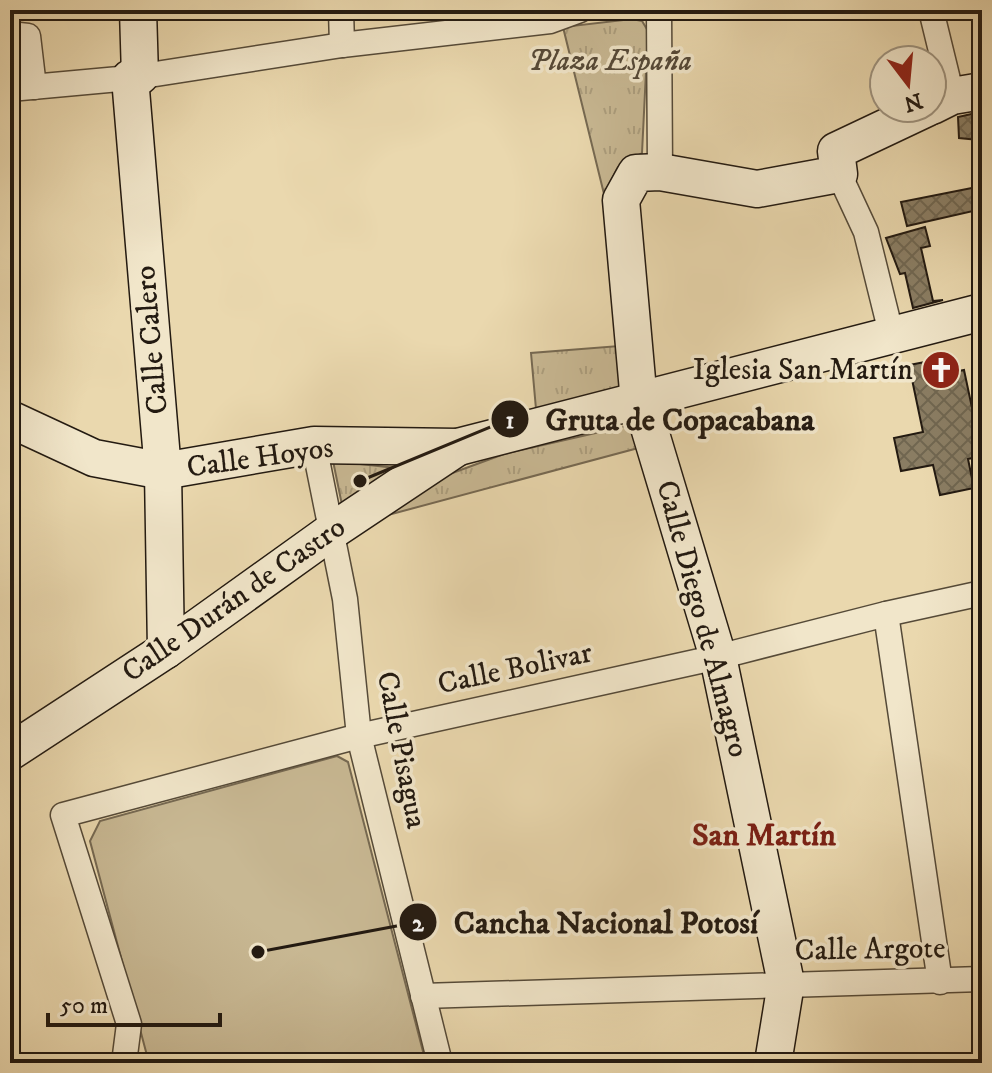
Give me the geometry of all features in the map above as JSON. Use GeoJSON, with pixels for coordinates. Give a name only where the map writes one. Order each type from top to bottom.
{"type":"FeatureCollection","features":[{"type":"Feature","properties":{"kind":"main road","name":"Calle Calero"},"geometry":{"type":"LineString","coordinates":[[138,10],[135,77],[163,471],[166,650]]}},
{"type":"Feature","properties":{"kind":"main road"},"geometry":{"type":"LineString","coordinates":[[660,172],[757,189],[839,174],[836,151],[895,124]]}},
{"type":"Feature","properties":{"kind":"main road","name":"Calle Diego de Almagro"},"geometry":{"type":"LineString","coordinates":[[660,172],[636,173],[621,200],[639,402],[718,657],[786,983],[773,1063]]}},
{"type":"Feature","properties":{"kind":"main road","name":"Calle Hoyos"},"geometry":{"type":"LineString","coordinates":[[10,419],[94,458],[163,471],[314,445],[458,447],[982,312]]}},
{"type":"Feature","properties":{"kind":"main road","name":"Calle Durán de Castro"},"geometry":{"type":"LineString","coordinates":[[10,752],[166,650],[332,531],[458,447]]}},
{"type":"Feature","properties":{"kind":"street"},"geometry":{"type":"LineString","coordinates":[[341,10],[342,45]]}},
{"type":"Feature","properties":{"kind":"street"},"geometry":{"type":"LineString","coordinates":[[10,34],[28,36],[22,88],[135,77],[580,10]]}},
{"type":"Feature","properties":{"kind":"street"},"geometry":{"type":"LineString","coordinates":[[659,10],[660,172]]}},
{"type":"Feature","properties":{"kind":"street"},"geometry":{"type":"LineString","coordinates":[[931,10],[937,44]]}},
{"type":"Feature","properties":{"kind":"street"},"geometry":{"type":"LineString","coordinates":[[839,174],[866,232],[892,337]]}},
{"type":"Feature","properties":{"kind":"street","name":"Calle Pisagua"},"geometry":{"type":"LineString","coordinates":[[314,445],[345,599],[359,736],[440,1063]]}},
{"type":"Feature","properties":{"kind":"street","name":"Calle Bolivar"},"geometry":{"type":"LineString","coordinates":[[124,1063],[129,1024],[63,815],[359,736],[718,657],[982,593]]}},
{"type":"Feature","properties":{"kind":"street"},"geometry":{"type":"LineString","coordinates":[[886,614],[940,982]]}},
{"type":"Feature","properties":{"kind":"street","name":"Calle Argote"},"geometry":{"type":"LineString","coordinates":[[423,996],[982,979]]}},
{"type":"Feature","properties":{"kind":"green space","name":"Plaza España"},"geometry":{"type":"Polygon","coordinates":[[[632,19],[642,21],[648,31],[642,153],[618,167],[604,194],[563,27],[632,19]]]}},
{"type":"Feature","properties":{"kind":"green space"},"geometry":{"type":"Polygon","coordinates":[[[619,346],[622,388],[536,409],[531,353],[619,346]]]}},
{"type":"Feature","properties":{"kind":"green space"},"geometry":{"type":"Polygon","coordinates":[[[635,424],[642,447],[373,519],[428,482],[504,454],[635,424]]]}},
{"type":"Feature","properties":{"kind":"green space"},"geometry":{"type":"Polygon","coordinates":[[[333,461],[405,469],[342,505],[333,461]]]}},
{"type":"Feature","properties":{"kind":"green space"},"geometry":{"type":"Polygon","coordinates":[[[337,756],[348,762],[426,1063],[149,1063],[90,841],[100,821],[337,756]]]}},
{"type":"Feature","properties":{"kind":"building"},"geometry":{"type":"Polygon","coordinates":[[[976,113],[978,140],[959,138],[958,117],[976,113]]]}},
{"type":"Feature","properties":{"kind":"building"},"geometry":{"type":"Polygon","coordinates":[[[982,186],[982,209],[907,226],[901,202],[982,186]]]}},
{"type":"Feature","properties":{"kind":"building"},"geometry":{"type":"Polygon","coordinates":[[[925,227],[930,246],[921,248],[933,301],[943,300],[913,308],[905,273],[900,274],[886,238],[925,227]]]}},
{"type":"Feature","properties":{"kind":"building"},"geometry":{"type":"Polygon","coordinates":[[[946,358],[949,373],[964,370],[975,422],[982,421],[982,456],[968,459],[974,488],[940,495],[933,465],[901,471],[894,438],[923,432],[909,365],[946,358]]]}},
{"type":"Feature","properties":{"kind":"place","name":"Iglesia San Martín"},"geometry":{"type":"Point","coordinates":[941,370]}},
{"type":"Feature","properties":{"kind":"place","name":"Gruta de Copacabana"},"geometry":{"type":"Point","coordinates":[360,481]}},
{"type":"Feature","properties":{"kind":"place","name":"Cancha Nacional Potosí"},"geometry":{"type":"Point","coordinates":[258,952]}},
{"type":"Feature","properties":{"kind":"district","name":"San Martín"},"geometry":{"type":"Point","coordinates":[764,836]}}]}
